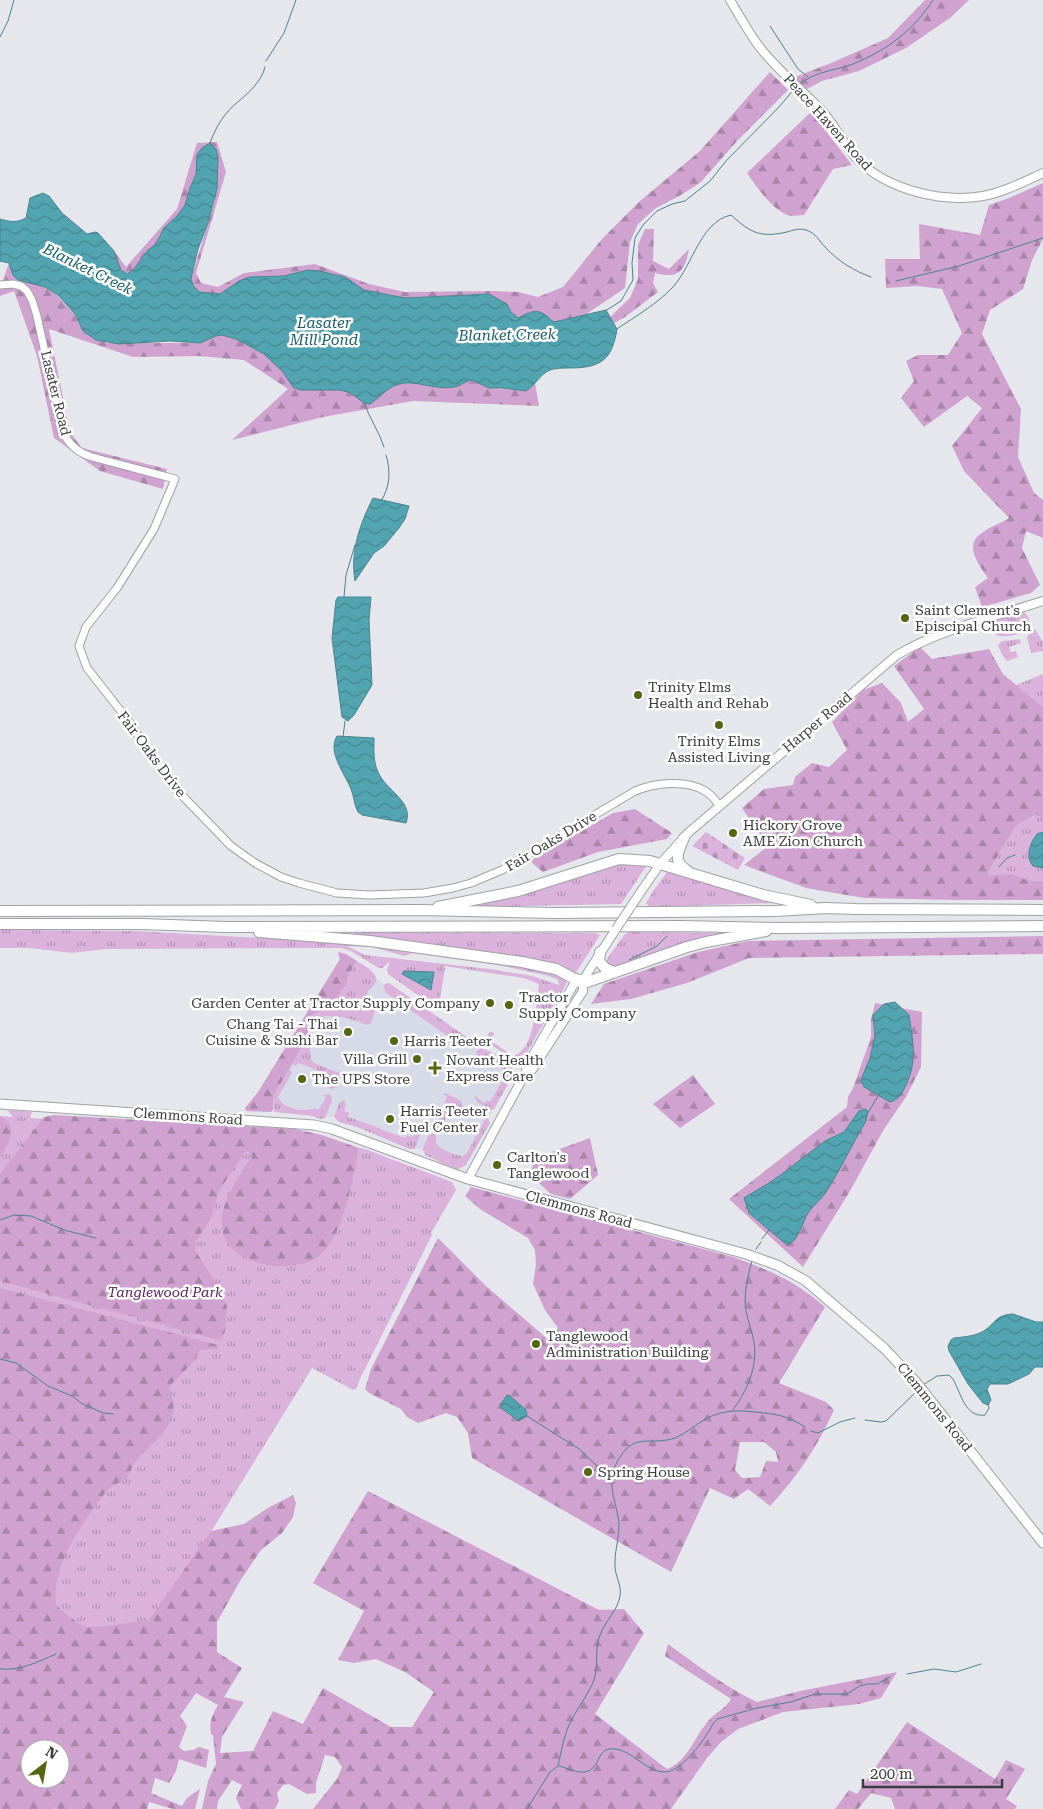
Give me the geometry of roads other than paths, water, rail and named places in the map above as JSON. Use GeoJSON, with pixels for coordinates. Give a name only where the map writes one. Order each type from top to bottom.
{"type":"FeatureCollection","features":[{"type":"Feature","properties":{"kind":"highway"},"geometry":{"type":"LineString","coordinates":[[684,838],[679,848],[678,862],[688,872]]}},
{"type":"Feature","properties":{"kind":"highway"},"geometry":{"type":"LineString","coordinates":[[420,910],[518,891],[619,859],[639,859],[783,900],[825,908]]}},
{"type":"Feature","properties":{"kind":"highway"},"geometry":{"type":"LineString","coordinates":[[0,911],[420,910],[563,913],[776,912],[825,908],[1043,910]]}},
{"type":"Feature","properties":{"kind":"highway"},"geometry":{"type":"LineString","coordinates":[[0,924],[681,926],[778,928],[1043,926]]}},
{"type":"Feature","properties":{"kind":"highway"},"geometry":{"type":"LineString","coordinates":[[226,926],[239,931],[379,942],[528,963],[556,970],[587,982],[664,954],[706,942],[778,928]]}},
{"type":"Feature","properties":{"kind":"highway"},"geometry":{"type":"LineString","coordinates":[[603,948],[599,961],[605,968],[614,972]]}},
{"type":"Feature","properties":{"kind":"main road","name":"Peace Haven Road"},"geometry":{"type":"LineString","coordinates":[[730,0],[759,46],[826,116],[857,159],[885,181],[901,188],[953,198],[981,196],[1006,189],[1043,173]]}},
{"type":"Feature","properties":{"kind":"main road","name":"Harper Road"},"geometry":{"type":"LineString","coordinates":[[468,1178],[526,1072],[526,1067],[574,984],[583,980],[660,864],[684,838],[719,805],[897,655],[910,647],[941,634],[1043,601]]}},
{"type":"Feature","properties":{"kind":"main road","name":"Clemmons Road"},"geometry":{"type":"LineString","coordinates":[[0,1104],[314,1125],[468,1178],[777,1265],[798,1275],[863,1328],[901,1364],[1043,1543]]}},
{"type":"Feature","properties":{"kind":"street","name":"Lasater Road"},"geometry":{"type":"LineString","coordinates":[[0,285],[17,285],[30,294],[37,316],[61,426],[64,436],[72,446],[84,455],[175,479]]}},
{"type":"Feature","properties":{"kind":"street","name":"Fair Oaks Drive"},"geometry":{"type":"LineString","coordinates":[[175,479],[149,536],[117,588],[86,627],[79,646],[87,668],[171,784],[231,846],[255,864],[281,877],[337,893],[369,895],[424,893],[471,883],[502,870],[646,786],[668,784],[697,788],[708,793],[719,805]]}},
{"type":"Feature","properties":{"kind":"water","name":"Lasater Mill Pond"},"geometry":{"type":"Polygon","coordinates":[[[210,143],[216,149],[218,157],[217,189],[208,223],[198,249],[191,279],[194,287],[200,292],[220,294],[239,281],[249,277],[284,276],[308,270],[345,277],[364,290],[405,298],[489,294],[507,304],[511,312],[518,318],[531,312],[541,312],[554,322],[606,310],[617,329],[612,348],[608,355],[597,364],[580,368],[550,370],[543,374],[526,391],[489,388],[472,380],[447,388],[403,383],[389,389],[370,404],[364,403],[351,393],[340,390],[300,390],[293,387],[282,371],[264,354],[236,339],[222,335],[200,343],[170,341],[119,344],[96,340],[83,331],[75,314],[58,295],[45,287],[18,280],[13,275],[9,263],[0,261],[0,219],[13,222],[26,218],[30,198],[43,193],[49,196],[62,213],[87,234],[98,233],[114,251],[121,270],[127,274],[133,270],[148,250],[156,244],[164,228],[177,216],[185,205],[196,174],[197,155],[202,148],[210,143]]]}},
{"type":"Feature","properties":{"kind":"water"},"geometry":{"type":"Polygon","coordinates":[[[373,498],[409,506],[405,519],[399,528],[384,546],[374,553],[355,581],[354,559],[357,538],[373,498]]]}},
{"type":"Feature","properties":{"kind":"water"},"geometry":{"type":"Polygon","coordinates":[[[338,597],[371,597],[369,620],[372,685],[354,715],[348,721],[342,717],[332,638],[336,600],[338,597]]]}},
{"type":"Feature","properties":{"kind":"water"},"geometry":{"type":"Polygon","coordinates":[[[337,736],[374,738],[376,768],[382,779],[403,802],[407,815],[406,823],[362,815],[358,812],[351,789],[335,756],[334,742],[337,736]]]}},
{"type":"Feature","properties":{"kind":"water"},"geometry":{"type":"Polygon","coordinates":[[[1043,832],[1043,868],[1033,866],[1029,854],[1034,838],[1037,834],[1043,832]]]}},
{"type":"Feature","properties":{"kind":"water"},"geometry":{"type":"Polygon","coordinates":[[[404,971],[434,972],[431,990],[402,974],[404,971]]]}},
{"type":"Feature","properties":{"kind":"water"},"geometry":{"type":"Polygon","coordinates":[[[895,1002],[909,1015],[913,1061],[904,1089],[899,1097],[890,1102],[864,1087],[861,1080],[870,1058],[875,1036],[873,1015],[884,1004],[895,1002]]]}},
{"type":"Feature","properties":{"kind":"water"},"geometry":{"type":"Polygon","coordinates":[[[865,1109],[868,1111],[866,1121],[837,1174],[824,1195],[808,1213],[797,1236],[787,1245],[749,1213],[744,1198],[774,1180],[825,1141],[844,1132],[859,1111],[865,1109]]]}},
{"type":"Feature","properties":{"kind":"water"},"geometry":{"type":"Polygon","coordinates":[[[1013,1314],[1036,1322],[1043,1322],[1043,1367],[1035,1367],[1029,1374],[1008,1384],[990,1384],[987,1389],[991,1400],[988,1405],[983,1403],[968,1384],[948,1346],[954,1338],[979,1333],[998,1318],[1013,1314]]]}},
{"type":"Feature","properties":{"kind":"water"},"geometry":{"type":"Polygon","coordinates":[[[507,1395],[526,1410],[527,1416],[519,1421],[501,1408],[501,1404],[507,1395]]]}},
{"type":"Feature","properties":{"kind":"waterway"},"geometry":{"type":"LineString","coordinates":[[0,37],[8,21],[14,0]]}},
{"type":"Feature","properties":{"kind":"waterway"},"geometry":{"type":"LineString","coordinates":[[266,61],[284,33],[296,0]]}},
{"type":"Feature","properties":{"kind":"waterway","name":"Blanket Creek"},"geometry":{"type":"LineString","coordinates":[[800,84],[812,76],[865,59],[888,46],[917,21],[933,0]]}},
{"type":"Feature","properties":{"kind":"waterway"},"geometry":{"type":"LineString","coordinates":[[770,26],[798,69],[808,77]]}},
{"type":"Feature","properties":{"kind":"waterway"},"geometry":{"type":"LineString","coordinates":[[210,143],[215,131],[229,110],[255,86],[265,67]]}},
{"type":"Feature","properties":{"kind":"waterway","name":"Blanket Creek"},"geometry":{"type":"LineString","coordinates":[[605,311],[621,301],[633,280],[632,263],[635,238],[643,225],[657,211],[672,204],[685,201],[710,181],[726,161],[795,88]]}},
{"type":"Feature","properties":{"kind":"waterway"},"geometry":{"type":"LineString","coordinates":[[617,329],[667,293],[680,278],[704,235],[720,219],[731,215],[750,230],[763,234],[778,234],[799,229],[809,231],[841,261],[852,269],[871,277]]}},
{"type":"Feature","properties":{"kind":"waterway"},"geometry":{"type":"LineString","coordinates":[[896,281],[959,266],[1043,238]]}},
{"type":"Feature","properties":{"kind":"waterway"},"geometry":{"type":"LineString","coordinates":[[364,402],[384,447]]}},
{"type":"Feature","properties":{"kind":"waterway"},"geometry":{"type":"LineString","coordinates":[[381,501],[389,479],[386,455]]}},
{"type":"Feature","properties":{"kind":"waterway"},"geometry":{"type":"LineString","coordinates":[[344,597],[346,575],[355,545]]}},
{"type":"Feature","properties":{"kind":"waterway"},"geometry":{"type":"LineString","coordinates":[[343,737],[345,721]]}},
{"type":"Feature","properties":{"kind":"waterway"},"geometry":{"type":"LineString","coordinates":[[999,867],[1007,858],[1015,855]]}},
{"type":"Feature","properties":{"kind":"waterway"},"geometry":{"type":"LineString","coordinates":[[629,960],[657,946],[667,936]]}},
{"type":"Feature","properties":{"kind":"waterway"},"geometry":{"type":"LineString","coordinates":[[866,1116],[878,1096]]}},
{"type":"Feature","properties":{"kind":"waterway"},"geometry":{"type":"LineString","coordinates":[[0,1220],[14,1215],[31,1216],[64,1230],[96,1238]]}},
{"type":"Feature","properties":{"kind":"waterway"},"geometry":{"type":"LineString","coordinates":[[762,1239],[769,1230]]}},
{"type":"Feature","properties":{"kind":"waterway"},"geometry":{"type":"LineString","coordinates":[[756,1249],[761,1242]]}},
{"type":"Feature","properties":{"kind":"waterway"},"geometry":{"type":"LineString","coordinates":[[732,1411],[747,1387],[753,1369],[754,1342],[745,1305],[746,1286],[752,1261]]}},
{"type":"Feature","properties":{"kind":"waterway"},"geometry":{"type":"LineString","coordinates":[[0,1359],[16,1363],[48,1386],[72,1396],[81,1403],[103,1413],[113,1414]]}},
{"type":"Feature","properties":{"kind":"waterway"},"geometry":{"type":"LineString","coordinates":[[923,1385],[937,1376],[949,1375],[953,1379],[964,1403],[973,1413],[985,1415],[989,1408],[988,1404]]}},
{"type":"Feature","properties":{"kind":"waterway"},"geometry":{"type":"LineString","coordinates":[[865,1420],[886,1421],[917,1391]]}},
{"type":"Feature","properties":{"kind":"waterway"},"geometry":{"type":"LineString","coordinates":[[527,1809],[550,1772],[558,1766],[563,1741],[569,1726],[594,1680],[598,1640],[619,1601],[620,1588],[615,1570],[619,1525],[612,1480],[615,1466],[622,1455],[628,1447],[635,1443],[675,1438],[713,1415],[731,1411],[775,1414],[805,1427]]}},
{"type":"Feature","properties":{"kind":"waterway"},"geometry":{"type":"LineString","coordinates":[[527,1416],[579,1449],[611,1479]]}},
{"type":"Feature","properties":{"kind":"waterway"},"geometry":{"type":"LineString","coordinates":[[811,1431],[818,1433],[840,1422],[855,1418]]}},
{"type":"Feature","properties":{"kind":"waterway"},"geometry":{"type":"LineString","coordinates":[[0,1669],[15,1669],[56,1654]]}},
{"type":"Feature","properties":{"kind":"waterway"},"geometry":{"type":"LineString","coordinates":[[907,1674],[934,1669],[956,1672],[981,1664]]}},
{"type":"Feature","properties":{"kind":"waterway"},"geometry":{"type":"LineString","coordinates":[[559,1766],[575,1771],[590,1771],[605,1750],[617,1749],[624,1751],[657,1771],[671,1771],[690,1756],[717,1719],[757,1708],[791,1702],[815,1694],[847,1694],[860,1686],[877,1684],[890,1677]]}},
{"type":"Feature","properties":{"kind":"place","name":"Saint Clement's Episcipal Church"},"geometry":{"type":"Point","coordinates":[905,618]}},
{"type":"Feature","properties":{"kind":"place","name":"Trinity Elms Health and Rehab"},"geometry":{"type":"Point","coordinates":[638,695]}},
{"type":"Feature","properties":{"kind":"place","name":"Trinity Elms Assisted Living"},"geometry":{"type":"Point","coordinates":[719,725]}},
{"type":"Feature","properties":{"kind":"place","name":"Hickory Grove AME Zion Church"},"geometry":{"type":"Point","coordinates":[733,833]}},
{"type":"Feature","properties":{"kind":"place","name":"Garden Center at Tractor Supply Company"},"geometry":{"type":"Point","coordinates":[490,1003]}},
{"type":"Feature","properties":{"kind":"place","name":"Tractor Supply Company"},"geometry":{"type":"Point","coordinates":[509,1005]}},
{"type":"Feature","properties":{"kind":"place","name":"Chang Tai - Thai Cuisine & Sushi Bar"},"geometry":{"type":"Point","coordinates":[348,1032]}},
{"type":"Feature","properties":{"kind":"place","name":"Harris Teeter"},"geometry":{"type":"Point","coordinates":[394,1041]}},
{"type":"Feature","properties":{"kind":"place","name":"Villa Grill"},"geometry":{"type":"Point","coordinates":[417,1059]}},
{"type":"Feature","properties":{"kind":"place","name":"Novant Health Express Care"},"geometry":{"type":"Point","coordinates":[435,1068]}},
{"type":"Feature","properties":{"kind":"place","name":"The UPS Store"},"geometry":{"type":"Point","coordinates":[302,1079]}},
{"type":"Feature","properties":{"kind":"place","name":"Harris Teeter Fuel Center"},"geometry":{"type":"Point","coordinates":[390,1119]}},
{"type":"Feature","properties":{"kind":"place","name":"Carlton's Tanglewood"},"geometry":{"type":"Point","coordinates":[497,1165]}},
{"type":"Feature","properties":{"kind":"place","name":"Tanglewood Administration Building"},"geometry":{"type":"Point","coordinates":[536,1344]}},
{"type":"Feature","properties":{"kind":"place","name":"Spring House"},"geometry":{"type":"Point","coordinates":[588,1472]}},
{"type":"Feature","properties":{"kind":"park label","name":"Tanglewood Park"},"geometry":{"type":"Point","coordinates":[165,1292]}}]}
